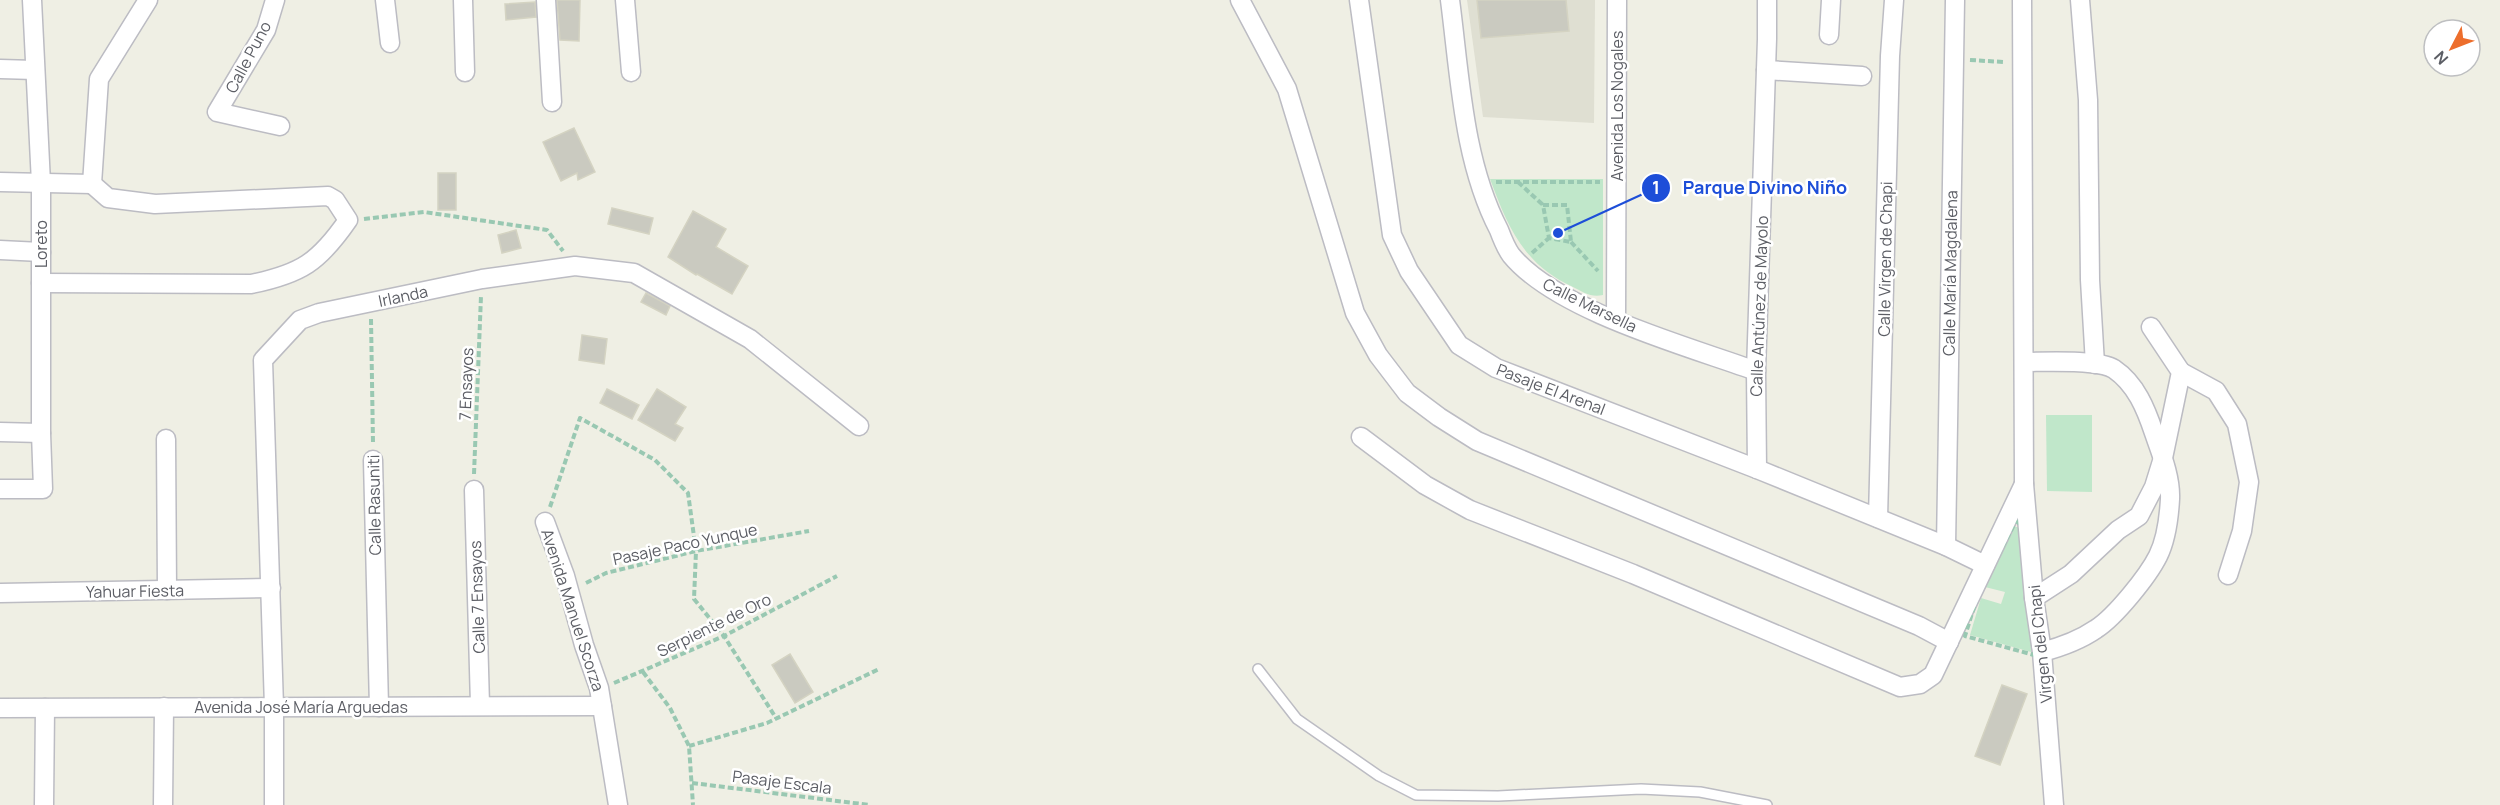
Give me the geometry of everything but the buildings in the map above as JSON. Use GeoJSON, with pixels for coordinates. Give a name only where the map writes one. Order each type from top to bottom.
{"type":"FeatureCollection","features":[{"type":"Feature","properties":{"kind":"street","name":"Loreto"},"geometry":{"type":"LineString","coordinates":[[0,489],[43,489],[41,183],[32,0]]}},
{"type":"Feature","properties":{"kind":"street"},"geometry":{"type":"LineString","coordinates":[[92,184],[99,79],[148,0]]}},
{"type":"Feature","properties":{"kind":"street","name":"Calle Puno"},"geometry":{"type":"LineString","coordinates":[[275,0],[266,30],[217,112],[280,126]]}},
{"type":"Feature","properties":{"kind":"street"},"geometry":{"type":"LineString","coordinates":[[385,0],[390,43]]}},
{"type":"Feature","properties":{"kind":"street"},"geometry":{"type":"LineString","coordinates":[[463,0],[465,72]]}},
{"type":"Feature","properties":{"kind":"street"},"geometry":{"type":"LineString","coordinates":[[546,0],[552,102]]}},
{"type":"Feature","properties":{"kind":"street"},"geometry":{"type":"LineString","coordinates":[[625,0],[631,72]]}},
{"type":"Feature","properties":{"kind":"street"},"geometry":{"type":"LineString","coordinates":[[1240,0],[1287,89],[1355,313],[1378,355],[1407,393],[1477,441],[1919,626],[1949,642]]}},
{"type":"Feature","properties":{"kind":"street","name":"Pasaje El Arenal"},"geometry":{"type":"LineString","coordinates":[[1359,0],[1392,235],[1408,271],[1460,345],[1496,368],[1757,469],[1946,546],[1985,565]]}},
{"type":"Feature","properties":{"kind":"street","name":"Calle Marsella"},"geometry":{"type":"LineString","coordinates":[[1450,0],[1467,130],[1485,203],[1510,253],[1533,277],[1616,320],[1756,371]]}},
{"type":"Feature","properties":{"kind":"street","name":"Avenida Los Nogales"},"geometry":{"type":"LineString","coordinates":[[1616,320],[1617,0]]}},
{"type":"Feature","properties":{"kind":"street","name":"Calle Antúnez de Mayolo"},"geometry":{"type":"LineString","coordinates":[[1757,469],[1756,371],[1767,0]]}},
{"type":"Feature","properties":{"kind":"street"},"geometry":{"type":"LineString","coordinates":[[1829,35],[1832,0]]}},
{"type":"Feature","properties":{"kind":"street","name":"Calle Virgen de Chapi"},"geometry":{"type":"LineString","coordinates":[[1878,518],[1890,56],[1894,0]]}},
{"type":"Feature","properties":{"kind":"street","name":"Calle María Magdalena"},"geometry":{"type":"LineString","coordinates":[[1946,546],[1955,0]]}},
{"type":"Feature","properties":{"kind":"street","name":"Virgen del Chapi"},"geometry":{"type":"LineString","coordinates":[[2022,0],[2024,484],[2054,805]]}},
{"type":"Feature","properties":{"kind":"street"},"geometry":{"type":"LineString","coordinates":[[2079,0],[2088,100],[2090,280],[2095,364]]}},
{"type":"Feature","properties":{"kind":"street"},"geometry":{"type":"LineString","coordinates":[[0,69],[35,70]]}},
{"type":"Feature","properties":{"kind":"street"},"geometry":{"type":"LineString","coordinates":[[1766,70],[1862,76]]}},
{"type":"Feature","properties":{"kind":"street"},"geometry":{"type":"LineString","coordinates":[[0,182],[92,184],[108,198],[131,202],[213,203],[328,196],[335,200],[348,220],[334,241],[308,266],[282,278],[251,284],[41,283]]}},
{"type":"Feature","properties":{"kind":"street"},"geometry":{"type":"LineString","coordinates":[[0,250],[41,252]]}},
{"type":"Feature","properties":{"kind":"street","name":"Irlanda"},"geometry":{"type":"LineString","coordinates":[[274,805],[274,707],[263,360],[300,320],[319,313],[482,279],[575,266],[634,273],[750,339],[859,426]]}},
{"type":"Feature","properties":{"kind":"street"},"geometry":{"type":"LineString","coordinates":[[2151,327],[2181,372],[2216,391],[2237,424],[2249,482],[2242,531],[2228,575]]}},
{"type":"Feature","properties":{"kind":"street"},"geometry":{"type":"LineString","coordinates":[[2024,362],[2095,364],[2112,368],[2128,382],[2145,406],[2163,458],[2170,496],[2168,520],[2159,556],[2132,593],[2098,628],[2065,645],[2038,653]]}},
{"type":"Feature","properties":{"kind":"street"},"geometry":{"type":"LineString","coordinates":[[2034,598],[2071,574],[2118,530],[2139,516],[2154,487],[2163,458],[2181,372]]}},
{"type":"Feature","properties":{"kind":"street"},"geometry":{"type":"LineString","coordinates":[[0,432],[41,433]]}},
{"type":"Feature","properties":{"kind":"street"},"geometry":{"type":"LineString","coordinates":[[1361,438],[1425,485],[1470,510],[1633,574],[1900,687],[1920,684],[1933,675],[2024,484]]}},
{"type":"Feature","properties":{"kind":"street"},"geometry":{"type":"LineString","coordinates":[[166,439],[167,590]]}},
{"type":"Feature","properties":{"kind":"street","name":"Calle Rasuniti"},"geometry":{"type":"LineString","coordinates":[[373,460],[379,706]]}},
{"type":"Feature","properties":{"kind":"street","name":"Calle 7 Ensayos"},"geometry":{"type":"LineString","coordinates":[[474,490],[480,705]]}},
{"type":"Feature","properties":{"kind":"street","name":"Avenida Manuel Scorza"},"geometry":{"type":"LineString","coordinates":[[545,522],[601,697],[618,805]]}},
{"type":"Feature","properties":{"kind":"street","name":"Yahuar Fiesta"},"geometry":{"type":"LineString","coordinates":[[0,593],[271,588]]}},
{"type":"Feature","properties":{"kind":"street","name":"Avenida José María Arguedas"},"geometry":{"type":"LineString","coordinates":[[0,708],[480,705],[601,697]]}},
{"type":"Feature","properties":{"kind":"street"},"geometry":{"type":"LineString","coordinates":[[163,805],[164,707]]}},
{"type":"Feature","properties":{"kind":"street"},"geometry":{"type":"LineString","coordinates":[[44,805],[45,708]]}},
{"type":"Feature","properties":{"kind":"lane"},"geometry":{"type":"LineString","coordinates":[[1258,669],[1297,719],[1378,776],[1416,795],[1498,796],[1641,789],[1701,792],[1767,805]]}},
{"type":"Feature","properties":{"kind":"path"},"geometry":{"type":"LineString","coordinates":[[1954,59],[2023,63]]}},
{"type":"Feature","properties":{"kind":"path"},"geometry":{"type":"LineString","coordinates":[[1492,182],[1600,182]]}},
{"type":"Feature","properties":{"kind":"path"},"geometry":{"type":"LineString","coordinates":[[1518,182],[1543,205],[1549,238]]}},
{"type":"Feature","properties":{"kind":"path"},"geometry":{"type":"LineString","coordinates":[[1543,205],[1567,205],[1571,242]]}},
{"type":"Feature","properties":{"kind":"path"},"geometry":{"type":"LineString","coordinates":[[348,220],[424,212],[547,230],[575,266]]}},
{"type":"Feature","properties":{"kind":"path"},"geometry":{"type":"LineString","coordinates":[[1549,238],[1571,242],[1598,271]]}},
{"type":"Feature","properties":{"kind":"path"},"geometry":{"type":"LineString","coordinates":[[1531,253],[1549,238]]}},
{"type":"Feature","properties":{"kind":"path","name":"7 Ensayos"},"geometry":{"type":"LineString","coordinates":[[474,490],[482,279]]}},
{"type":"Feature","properties":{"kind":"path","name":"Calle Rasuniti"},"geometry":{"type":"LineString","coordinates":[[371,303],[373,460]]}},
{"type":"Feature","properties":{"kind":"path"},"geometry":{"type":"LineString","coordinates":[[545,522],[580,418],[655,460],[688,493],[696,551],[694,599],[724,636],[776,718]]}},
{"type":"Feature","properties":{"kind":"path"},"geometry":{"type":"LineString","coordinates":[[2016,521],[2020,524],[2038,653],[1965,636],[1978,591],[2016,521]]}},
{"type":"Feature","properties":{"kind":"path","name":"Pasaje Paco Yunque"},"geometry":{"type":"LineString","coordinates":[[568,590],[606,573],[696,551],[810,531]]}},
{"type":"Feature","properties":{"kind":"path","name":"Serpiente de Oro"},"geometry":{"type":"LineString","coordinates":[[601,697],[643,672],[724,636],[837,576]]}},
{"type":"Feature","properties":{"kind":"path"},"geometry":{"type":"LineString","coordinates":[[689,746],[776,718],[879,669]]}},
{"type":"Feature","properties":{"kind":"path"},"geometry":{"type":"LineString","coordinates":[[643,672],[670,708],[689,746],[693,805]]}},
{"type":"Feature","properties":{"kind":"path","name":"Pasaje Escala"},"geometry":{"type":"LineString","coordinates":[[692,783],[870,805]]}},
{"type":"Feature","properties":{"kind":"shaded area"},"geometry":{"type":"Polygon","coordinates":[[[1467,0],[1595,0],[1594,123],[1483,117],[1467,0]]]}},
{"type":"Feature","properties":{"kind":"green space"},"geometry":{"type":"Polygon","coordinates":[[[1490,179],[1603,179],[1603,295],[1584,293],[1541,267],[1511,228],[1490,179]]]}},
{"type":"Feature","properties":{"kind":"green space"},"geometry":{"type":"Polygon","coordinates":[[[2046,415],[2092,415],[2092,492],[2047,491],[2046,415]]]}},
{"type":"Feature","properties":{"kind":"green space"},"geometry":{"type":"Polygon","coordinates":[[[2015,527],[2018,527],[2033,647],[2031,652],[1970,635],[1981,598],[2001,604],[2005,592],[1985,587],[2015,527]]]}},
{"type":"Feature","properties":{"kind":"place","name":"Parque Divino Niño"},"geometry":{"type":"Point","coordinates":[1558,233]}}]}
